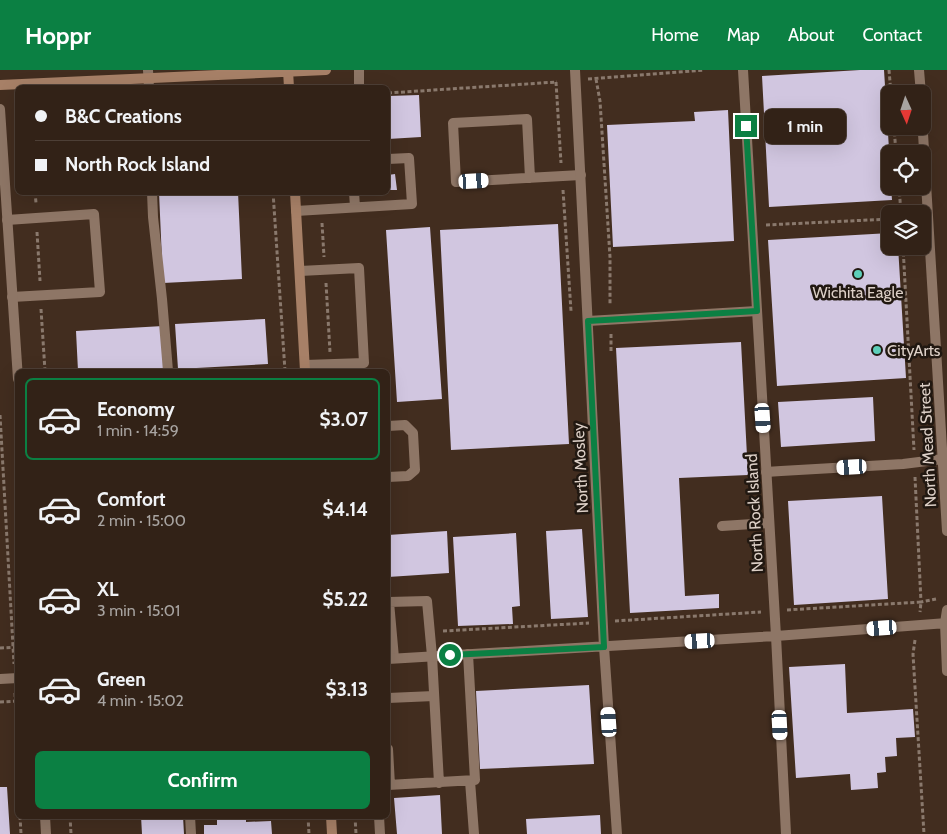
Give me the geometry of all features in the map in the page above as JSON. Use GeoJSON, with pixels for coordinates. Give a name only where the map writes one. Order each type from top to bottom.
{"type":"FeatureCollection","features":[{"type":"Feature","properties":{"kind":"street"},"geometry":{"type":"LineString","coordinates":[[0,85],[326,70]]}},
{"type":"Feature","properties":{"kind":"street"},"geometry":{"type":"LineString","coordinates":[[359,70],[359,85]]}},
{"type":"Feature","properties":{"kind":"street","name":"North Rock Island"},"geometry":{"type":"LineString","coordinates":[[743,70],[786,834]]}},
{"type":"Feature","properties":{"kind":"street"},"geometry":{"type":"LineString","coordinates":[[919,70],[920,85]]}},
{"type":"Feature","properties":{"kind":"street"},"geometry":{"type":"LineString","coordinates":[[288,71],[290,85]]}},
{"type":"Feature","properties":{"kind":"street","name":"North Mosley"},"geometry":{"type":"LineString","coordinates":[[576,75],[604,647],[617,834]]}},
{"type":"Feature","properties":{"kind":"street"},"geometry":{"type":"LineString","coordinates":[[0,110],[17,369]]}},
{"type":"Feature","properties":{"kind":"street"},"geometry":{"type":"LineString","coordinates":[[530,178],[527,119],[453,123],[456,182],[530,178],[581,175]]}},
{"type":"Feature","properties":{"kind":"street","name":"North Mead Street"},"geometry":{"type":"LineString","coordinates":[[924,135],[942,352],[943,459],[947,531]]}},
{"type":"Feature","properties":{"kind":"street"},"geometry":{"type":"LineString","coordinates":[[296,211],[412,204],[409,158],[390,159]]}},
{"type":"Feature","properties":{"kind":"street"},"geometry":{"type":"LineString","coordinates":[[152,195],[168,369]]}},
{"type":"Feature","properties":{"kind":"street"},"geometry":{"type":"LineString","coordinates":[[295,195],[305,368],[364,363],[359,268],[300,271]]}},
{"type":"Feature","properties":{"kind":"street"},"geometry":{"type":"LineString","coordinates":[[354,195],[355,207]]}},
{"type":"Feature","properties":{"kind":"street"},"geometry":{"type":"LineString","coordinates":[[7,220],[94,214],[100,292],[12,297]]}},
{"type":"Feature","properties":{"kind":"street"},"geometry":{"type":"LineString","coordinates":[[588,321],[757,311]]}},
{"type":"Feature","properties":{"kind":"street"},"geometry":{"type":"LineString","coordinates":[[390,426],[405,425],[412,433],[415,470],[408,476],[390,477]]}},
{"type":"Feature","properties":{"kind":"street"},"geometry":{"type":"LineString","coordinates":[[766,472],[903,464],[943,459]]}},
{"type":"Feature","properties":{"kind":"street"},"geometry":{"type":"LineString","coordinates":[[722,526],[769,523]]}},
{"type":"Feature","properties":{"kind":"street"},"geometry":{"type":"LineString","coordinates":[[390,602],[427,601],[439,782]]}},
{"type":"Feature","properties":{"kind":"street"},"geometry":{"type":"LineString","coordinates":[[947,610],[947,671]]}},
{"type":"Feature","properties":{"kind":"street"},"geometry":{"type":"LineString","coordinates":[[390,659],[776,636],[946,623]]}},
{"type":"Feature","properties":{"kind":"street"},"geometry":{"type":"LineString","coordinates":[[390,785],[474,780],[468,654]]}},
{"type":"Feature","properties":{"kind":"street"},"geometry":{"type":"LineString","coordinates":[[0,679],[15,678]]}},
{"type":"Feature","properties":{"kind":"street"},"geometry":{"type":"LineString","coordinates":[[390,698],[434,696]]}},
{"type":"Feature","properties":{"kind":"street"},"geometry":{"type":"LineString","coordinates":[[470,780],[474,834]]}},
{"type":"Feature","properties":{"kind":"street"},"geometry":{"type":"LineString","coordinates":[[45,819],[46,834]]}},
{"type":"Feature","properties":{"kind":"street"},"geometry":{"type":"LineString","coordinates":[[190,819],[191,834]]}},
{"type":"Feature","properties":{"kind":"street"},"geometry":{"type":"LineString","coordinates":[[331,819],[332,834]]}},
{"type":"Feature","properties":{"kind":"street"},"geometry":{"type":"LineString","coordinates":[[379,819],[380,834]]}},
{"type":"Feature","properties":{"kind":"path"},"geometry":{"type":"LineString","coordinates":[[390,93],[576,75],[596,79],[704,70]]}},
{"type":"Feature","properties":{"kind":"path"},"geometry":{"type":"LineString","coordinates":[[889,70],[890,85]]}},
{"type":"Feature","properties":{"kind":"path"},"geometry":{"type":"LineString","coordinates":[[596,79],[600,101],[610,257],[611,351]]}},
{"type":"Feature","properties":{"kind":"path"},"geometry":{"type":"LineString","coordinates":[[273,195],[285,369]]}},
{"type":"Feature","properties":{"kind":"path"},"geometry":{"type":"LineString","coordinates":[[763,225],[881,218]]}},
{"type":"Feature","properties":{"kind":"path"},"geometry":{"type":"LineString","coordinates":[[903,255],[921,602],[913,654],[924,834]]}},
{"type":"Feature","properties":{"kind":"path"},"geometry":{"type":"LineString","coordinates":[[0,415],[15,632]]}},
{"type":"Feature","properties":{"kind":"path"},"geometry":{"type":"LineString","coordinates":[[430,632],[921,602],[938,599]]}},
{"type":"Feature","properties":{"kind":"path"},"geometry":{"type":"LineString","coordinates":[[0,648],[15,647]]}},
{"type":"Feature","properties":{"kind":"path"},"geometry":{"type":"LineString","coordinates":[[0,702],[15,702]]}},
{"type":"Feature","properties":{"kind":"path"},"geometry":{"type":"LineString","coordinates":[[20,819],[21,834]]}},
{"type":"Feature","properties":{"kind":"path"},"geometry":{"type":"LineString","coordinates":[[70,819],[71,834]]}},
{"type":"Feature","properties":{"kind":"path"},"geometry":{"type":"LineString","coordinates":[[308,819],[309,834]]}},
{"type":"Feature","properties":{"kind":"path"},"geometry":{"type":"LineString","coordinates":[[355,819],[356,834]]}},
{"type":"Feature","properties":{"kind":"building"},"geometry":{"type":"Polygon","coordinates":[[[884,70],[885,85],[881,85],[881,135],[888,135],[889,145],[881,145],[881,195],[892,195],[892,200],[769,207],[762,76],[884,70]]]}},
{"type":"Feature","properties":{"kind":"building"},"geometry":{"type":"Polygon","coordinates":[[[419,95],[421,137],[390,139],[390,96],[419,95]]]}},
{"type":"Feature","properties":{"kind":"building"},"geometry":{"type":"Polygon","coordinates":[[[728,110],[734,241],[613,247],[607,125],[695,121],[694,112],[728,110]]]}},
{"type":"Feature","properties":{"kind":"building"},"geometry":{"type":"Polygon","coordinates":[[[395,174],[397,190],[390,190],[390,175],[395,174]]]}},
{"type":"Feature","properties":{"kind":"building"},"geometry":{"type":"Polygon","coordinates":[[[159,195],[238,195],[242,279],[163,283],[159,195]]]}},
{"type":"Feature","properties":{"kind":"building"},"geometry":{"type":"Polygon","coordinates":[[[558,224],[569,444],[451,450],[440,230],[558,224]]]}},
{"type":"Feature","properties":{"kind":"building"},"geometry":{"type":"Polygon","coordinates":[[[430,227],[442,399],[397,402],[386,230],[430,227]]]}},
{"type":"Feature","properties":{"kind":"building"},"geometry":{"type":"Polygon","coordinates":[[[881,234],[881,255],[899,255],[906,378],[777,386],[768,240],[881,234]]]}},
{"type":"Feature","properties":{"kind":"building"},"geometry":{"type":"Polygon","coordinates":[[[265,319],[268,364],[178,369],[175,324],[265,319]]]}},
{"type":"Feature","properties":{"kind":"building"},"geometry":{"type":"Polygon","coordinates":[[[163,326],[165,369],[78,369],[76,331],[163,326]]]}},
{"type":"Feature","properties":{"kind":"building"},"geometry":{"type":"Polygon","coordinates":[[[741,342],[748,475],[679,478],[685,596],[719,594],[719,608],[630,613],[616,348],[741,342]]]}},
{"type":"Feature","properties":{"kind":"building"},"geometry":{"type":"Polygon","coordinates":[[[873,397],[875,441],[781,447],[778,402],[873,397]]]}},
{"type":"Feature","properties":{"kind":"building"},"geometry":{"type":"Polygon","coordinates":[[[882,496],[888,599],[794,605],[788,501],[882,496]]]}},
{"type":"Feature","properties":{"kind":"building"},"geometry":{"type":"Polygon","coordinates":[[[582,529],[588,617],[551,619],[546,531],[582,529]]]}},
{"type":"Feature","properties":{"kind":"building"},"geometry":{"type":"Polygon","coordinates":[[[447,531],[449,573],[390,577],[390,535],[447,531]]]}},
{"type":"Feature","properties":{"kind":"building"},"geometry":{"type":"Polygon","coordinates":[[[516,533],[520,606],[512,607],[513,624],[458,626],[453,537],[516,533]]]}},
{"type":"Feature","properties":{"kind":"building"},"geometry":{"type":"Polygon","coordinates":[[[845,664],[847,713],[913,709],[915,737],[896,738],[897,756],[885,757],[886,772],[877,773],[878,788],[851,790],[850,774],[796,778],[789,667],[845,664]]]}},
{"type":"Feature","properties":{"kind":"building"},"geometry":{"type":"Polygon","coordinates":[[[589,685],[594,764],[480,769],[476,691],[589,685]]]}},
{"type":"Feature","properties":{"kind":"building"},"geometry":{"type":"Polygon","coordinates":[[[0,787],[7,787],[10,834],[0,834],[0,787]]]}},
{"type":"Feature","properties":{"kind":"building"},"geometry":{"type":"Polygon","coordinates":[[[440,795],[442,834],[397,834],[394,798],[440,795]]]}},
{"type":"Feature","properties":{"kind":"building"},"geometry":{"type":"Polygon","coordinates":[[[600,815],[601,834],[527,834],[526,819],[600,815]]]}},
{"type":"Feature","properties":{"kind":"building"},"geometry":{"type":"Polygon","coordinates":[[[141,819],[183,819],[184,834],[142,834],[141,819]]]}},
{"type":"Feature","properties":{"kind":"building"},"geometry":{"type":"Polygon","coordinates":[[[217,819],[246,819],[246,822],[271,821],[272,834],[204,834],[204,825],[217,825],[217,819]]]}},
{"type":"Feature","properties":{"kind":"place","name":"Wichita Eagle"},"geometry":{"type":"Point","coordinates":[858,274]}},
{"type":"Feature","properties":{"kind":"place","name":"CityArts"},"geometry":{"type":"Point","coordinates":[877,350]}},
{"type":"Feature","properties":{"kind":"route"},"geometry":{"type":"LineString","coordinates":[[450,655],[604,647],[588,321],[757,311],[746,126]]}}]}
